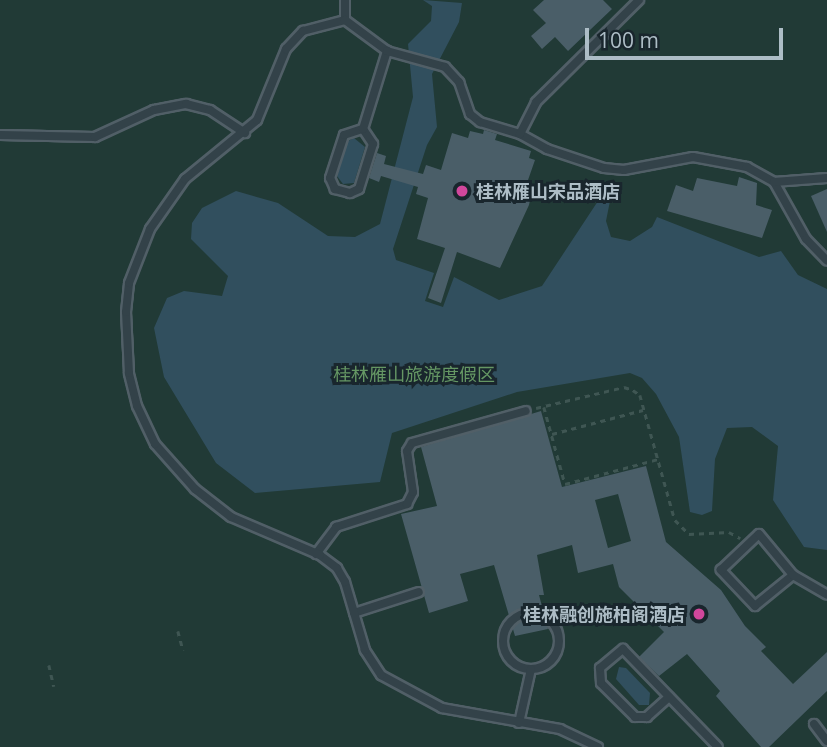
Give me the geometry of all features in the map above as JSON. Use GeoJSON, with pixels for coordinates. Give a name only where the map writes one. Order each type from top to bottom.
{"type":"FeatureCollection","features":[{"type":"Feature","properties":{"kind":"lane"},"geometry":{"type":"LineString","coordinates":[[345,0],[345,20]]}},
{"type":"Feature","properties":{"kind":"lane"},"geometry":{"type":"LineString","coordinates":[[520,134],[536,102],[639,0]]}},
{"type":"Feature","properties":{"kind":"lane"},"geometry":{"type":"LineString","coordinates":[[598,747],[569,732],[442,708],[387,681],[365,650],[342,574],[316,554],[248,527],[195,489],[155,444],[137,406],[125,341],[129,283],[150,229],[185,179],[245,133],[265,107],[275,71],[292,40],[314,25],[345,20],[387,51],[446,67],[459,82],[470,114],[480,122],[520,134],[547,149],[604,168],[710,157],[747,167],[774,182],[806,239],[827,261]]}},
{"type":"Feature","properties":{"kind":"lane"},"geometry":{"type":"LineString","coordinates":[[363,130],[387,51]]}},
{"type":"Feature","properties":{"kind":"lane"},"geometry":{"type":"LineString","coordinates":[[0,135],[95,137],[154,110],[186,104],[210,110],[245,133]]}},
{"type":"Feature","properties":{"kind":"lane"},"geometry":{"type":"LineString","coordinates":[[363,130],[373,144],[359,188],[350,193],[335,189],[330,178],[344,135],[363,130]]}},
{"type":"Feature","properties":{"kind":"lane"},"geometry":{"type":"LineString","coordinates":[[774,182],[827,178]]}},
{"type":"Feature","properties":{"kind":"lane"},"geometry":{"type":"LineString","coordinates":[[316,554],[336,527],[407,503],[413,492],[407,451],[412,443],[526,411]]}},
{"type":"Feature","properties":{"kind":"lane"},"geometry":{"type":"LineString","coordinates":[[793,575],[760,606],[751,604],[722,570],[744,544],[760,534],[793,575],[827,595]]}},
{"type":"Feature","properties":{"kind":"lane"},"geometry":{"type":"LineString","coordinates":[[354,613],[418,592]]}},
{"type":"Feature","properties":{"kind":"lane"},"geometry":{"type":"LineString","coordinates":[[533,614],[551,622],[559,646],[551,662],[531,669],[511,660],[504,644],[508,626],[533,614]]}},
{"type":"Feature","properties":{"kind":"lane"},"geometry":{"type":"LineString","coordinates":[[669,697],[647,716],[635,717],[601,683],[600,668],[623,649],[718,747]]}},
{"type":"Feature","properties":{"kind":"lane"},"geometry":{"type":"LineString","coordinates":[[519,723],[531,669]]}},
{"type":"Feature","properties":{"kind":"lane"},"geometry":{"type":"LineString","coordinates":[[814,724],[827,741],[819,747]]}},
{"type":"Feature","properties":{"kind":"path"},"geometry":{"type":"LineString","coordinates":[[526,411],[624,387],[640,395],[670,511],[685,531],[696,536],[729,533],[744,544]]}},
{"type":"Feature","properties":{"kind":"path"},"geometry":{"type":"LineString","coordinates":[[544,407],[565,484],[658,459]]}},
{"type":"Feature","properties":{"kind":"path"},"geometry":{"type":"LineString","coordinates":[[552,434],[644,410]]}},
{"type":"Feature","properties":{"kind":"path"},"geometry":{"type":"LineString","coordinates":[[177,631],[183,650]]}},
{"type":"Feature","properties":{"kind":"path"},"geometry":{"type":"LineString","coordinates":[[49,665],[54,686]]}},
{"type":"Feature","properties":{"kind":"green space","name":"桂林雁山旅游度假区"},"geometry":{"type":"Polygon","coordinates":[[[0,0],[827,0],[827,747],[0,747],[0,0]]]}},
{"type":"Feature","properties":{"kind":"water"},"geometry":{"type":"Polygon","coordinates":[[[423,0],[462,3],[459,22],[432,74],[437,127],[427,145],[393,249],[396,260],[434,273],[425,301],[443,307],[454,277],[499,300],[542,286],[598,201],[610,201],[606,221],[611,237],[630,241],[652,227],[657,217],[759,257],[781,251],[798,275],[827,289],[827,550],[804,547],[773,500],[778,446],[752,427],[727,428],[715,459],[712,511],[702,515],[690,512],[679,437],[656,394],[642,378],[630,373],[517,392],[392,433],[380,482],[255,493],[216,463],[164,377],[154,328],[167,298],[184,291],[222,296],[228,276],[191,239],[192,223],[202,208],[236,191],[278,203],[328,236],[355,237],[380,224],[413,97],[408,44],[431,21],[432,6],[423,0]]]}},
{"type":"Feature","properties":{"kind":"water"},"geometry":{"type":"Polygon","coordinates":[[[354,138],[365,147],[354,183],[343,184],[337,176],[348,141],[354,138]]]}},
{"type":"Feature","properties":{"kind":"water"},"geometry":{"type":"Polygon","coordinates":[[[619,667],[626,668],[650,693],[649,705],[639,705],[616,679],[619,667]]]}},
{"type":"Feature","properties":{"kind":"building"},"geometry":{"type":"Polygon","coordinates":[[[544,0],[603,0],[612,9],[568,51],[555,37],[542,49],[531,36],[546,23],[533,10],[544,0]]]}},
{"type":"Feature","properties":{"kind":"building"},"geometry":{"type":"Polygon","coordinates":[[[484,130],[497,134],[495,140],[531,151],[529,158],[535,160],[527,183],[533,185],[529,205],[500,268],[457,252],[441,303],[428,298],[445,248],[417,239],[428,198],[416,194],[418,187],[381,176],[379,182],[369,178],[377,153],[386,156],[384,164],[423,174],[426,165],[441,170],[452,133],[468,138],[470,131],[483,134],[484,130]]]}},
{"type":"Feature","properties":{"kind":"building"},"geometry":{"type":"Polygon","coordinates":[[[739,177],[757,183],[756,205],[772,210],[762,238],[667,211],[676,185],[693,191],[697,178],[737,186],[739,177]]]}},
{"type":"Feature","properties":{"kind":"building"},"geometry":{"type":"Polygon","coordinates":[[[827,189],[827,232],[811,196],[827,189]]]}},
{"type":"Feature","properties":{"kind":"building"},"geometry":{"type":"Polygon","coordinates":[[[541,411],[562,487],[646,466],[666,542],[721,590],[745,626],[766,647],[761,651],[793,684],[827,652],[827,691],[769,747],[761,747],[716,696],[720,691],[687,654],[659,676],[639,657],[664,632],[619,587],[613,564],[578,573],[572,545],[537,555],[544,595],[539,595],[548,629],[515,636],[494,565],[460,574],[468,601],[429,613],[401,514],[437,506],[421,447],[541,411]],[[618,494],[595,500],[608,548],[631,541],[618,494]]]}},
{"type":"Feature","properties":{"kind":"place","name":"桂林雁山宋品酒店"},"geometry":{"type":"Point","coordinates":[462,191]}},
{"type":"Feature","properties":{"kind":"place","name":"桂林融创施柏阁酒店"},"geometry":{"type":"Point","coordinates":[699,614]}}]}
